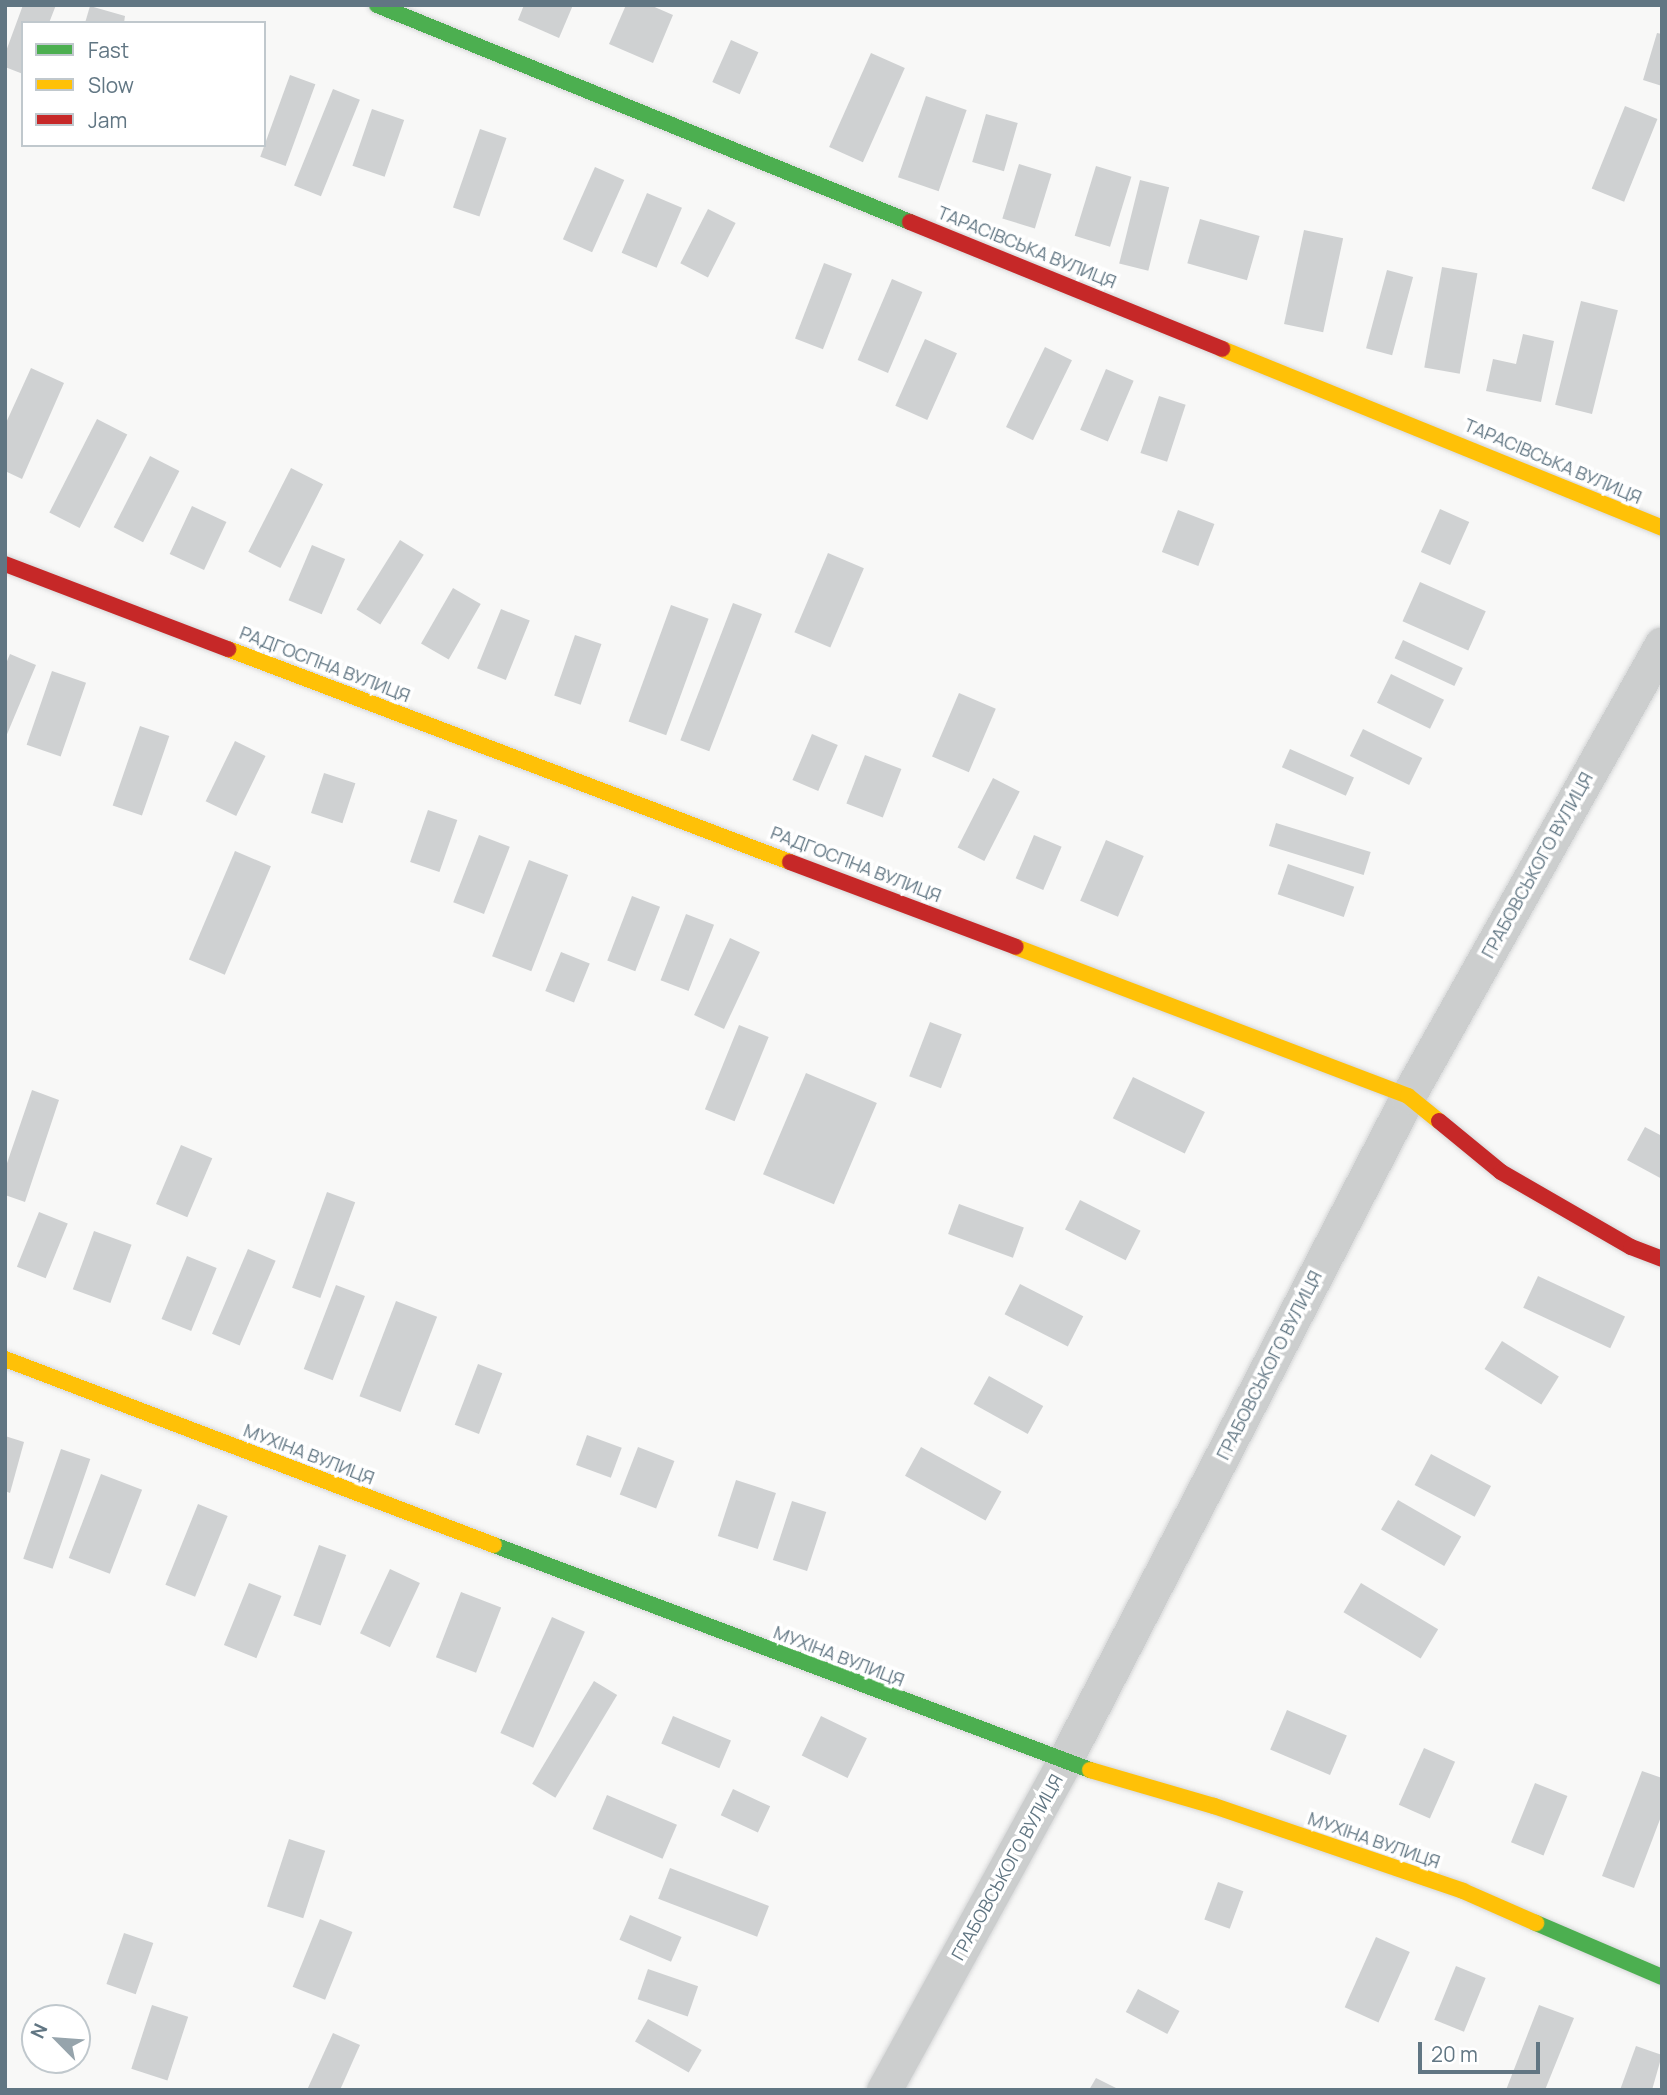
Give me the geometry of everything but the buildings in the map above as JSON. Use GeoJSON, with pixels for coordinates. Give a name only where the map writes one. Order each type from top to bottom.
{"type":"FeatureCollection","features":[{"type":"Feature","properties":{"kind":"street","name":"ТАРАСІВСЬКА ВУЛИЦЯ"},"geometry":{"type":"LineString","coordinates":[[377,5],[1662,528]]}},
{"type":"Feature","properties":{"kind":"street","name":"РАДГОСПНА ВУЛИЦЯ"},"geometry":{"type":"LineString","coordinates":[[5,564],[1408,1096],[1502,1172],[1631,1247],[1662,1258]]}},
{"type":"Feature","properties":{"kind":"street","name":"ГРАБОВСЬКОГО ВУЛИЦЯ"},"geometry":{"type":"LineString","coordinates":[[884,2090],[1064,1762],[1408,1096],[1662,644]]}},
{"type":"Feature","properties":{"kind":"street","name":"МУХІНА ВУЛИЦЯ"},"geometry":{"type":"LineString","coordinates":[[5,1359],[1064,1762],[1214,1805],[1463,1891],[1662,1976]]}},
{"type":"Feature","properties":{"kind":"traffic: fast"},"geometry":{"type":"LineString","coordinates":[[377,5],[910,222]]}},
{"type":"Feature","properties":{"kind":"traffic: fast"},"geometry":{"type":"LineString","coordinates":[[494,1545],[1090,1770]]}},
{"type":"Feature","properties":{"kind":"traffic: fast"},"geometry":{"type":"LineString","coordinates":[[1536,1923],[1662,1977]]}},
{"type":"Feature","properties":{"kind":"traffic: slow"},"geometry":{"type":"LineString","coordinates":[[1222,349],[1662,528]]}},
{"type":"Feature","properties":{"kind":"traffic: slow"},"geometry":{"type":"LineString","coordinates":[[228,649],[790,862]]}},
{"type":"Feature","properties":{"kind":"traffic: slow"},"geometry":{"type":"LineString","coordinates":[[1016,947],[1408,1096],[1439,1121]]}},
{"type":"Feature","properties":{"kind":"traffic: slow"},"geometry":{"type":"LineString","coordinates":[[5,1359],[494,1545]]}},
{"type":"Feature","properties":{"kind":"traffic: slow"},"geometry":{"type":"LineString","coordinates":[[1090,1770],[1214,1806],[1463,1891],[1536,1923]]}},
{"type":"Feature","properties":{"kind":"traffic: jam"},"geometry":{"type":"LineString","coordinates":[[910,222],[1222,349]]}},
{"type":"Feature","properties":{"kind":"traffic: jam"},"geometry":{"type":"LineString","coordinates":[[5,564],[228,649]]}},
{"type":"Feature","properties":{"kind":"traffic: jam"},"geometry":{"type":"LineString","coordinates":[[790,862],[1016,947]]}},
{"type":"Feature","properties":{"kind":"traffic: jam"},"geometry":{"type":"LineString","coordinates":[[1439,1121],[1501,1172],[1631,1247],[1662,1259]]}}]}
